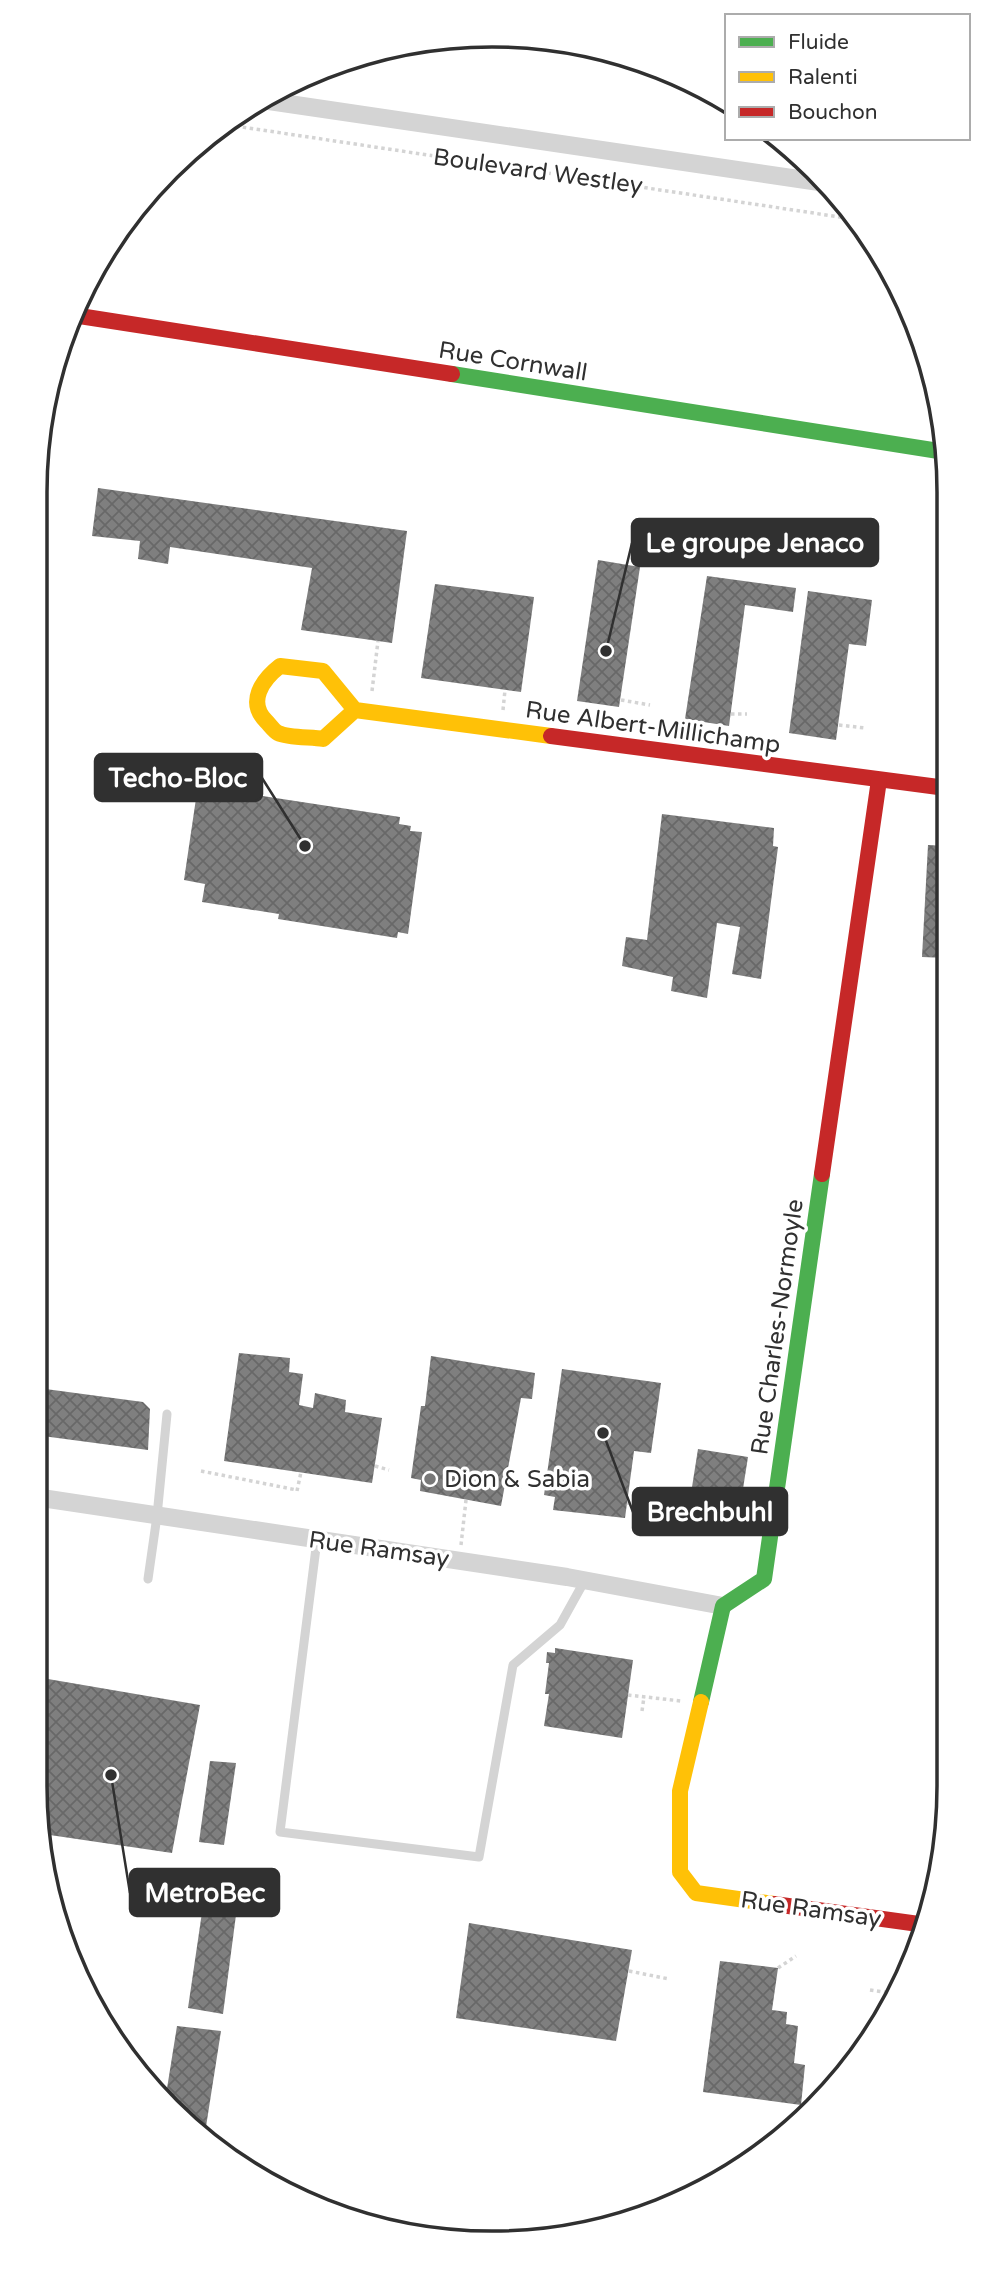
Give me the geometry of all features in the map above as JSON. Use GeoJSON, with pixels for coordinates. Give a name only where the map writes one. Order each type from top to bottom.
{"type":"FeatureCollection","features":[{"type":"Feature","properties":{"kind":"street","name":"Boulevard Westley"},"geometry":{"type":"LineString","coordinates":[[278,102],[808,180]]}},
{"type":"Feature","properties":{"kind":"street","name":"Rue Cornwall"},"geometry":{"type":"LineString","coordinates":[[84,316],[935,450]]}},
{"type":"Feature","properties":{"kind":"street"},"geometry":{"type":"LineString","coordinates":[[280,666],[323,671],[362,711],[323,739],[278,733],[261,716],[256,703],[265,677],[280,666]]}},
{"type":"Feature","properties":{"kind":"street","name":"Rue Albert-Millichamp"},"geometry":{"type":"LineString","coordinates":[[362,711],[937,787]]}},
{"type":"Feature","properties":{"kind":"street","name":"Rue Charles-Normoyle"},"geometry":{"type":"LineString","coordinates":[[723,1606],[764,1579],[879,780]]}},
{"type":"Feature","properties":{"kind":"street","name":"Rue Ramsay"},"geometry":{"type":"LineString","coordinates":[[47,1499],[584,1580],[723,1606]]}},
{"type":"Feature","properties":{"kind":"street"},"geometry":{"type":"LineString","coordinates":[[700,1704],[723,1606]]}},
{"type":"Feature","properties":{"kind":"street","name":"Rue Ramsay"},"geometry":{"type":"LineString","coordinates":[[700,1704],[680,1791],[680,1872],[696,1893],[915,1923]]}},
{"type":"Feature","properties":{"kind":"lane"},"geometry":{"type":"LineString","coordinates":[[148,1579],[167,1414]]}},
{"type":"Feature","properties":{"kind":"lane"},"geometry":{"type":"LineString","coordinates":[[317,1540],[280,1832],[479,1857],[513,1665],[560,1625],[584,1580]]}},
{"type":"Feature","properties":{"kind":"path","name":"Boulevard Westley"},"geometry":{"type":"LineString","coordinates":[[239,127],[842,217]]}},
{"type":"Feature","properties":{"kind":"path"},"geometry":{"type":"LineString","coordinates":[[362,711],[378,641]]}},
{"type":"Feature","properties":{"kind":"path"},"geometry":{"type":"LineString","coordinates":[[621,700],[650,705]]}},
{"type":"Feature","properties":{"kind":"path"},"geometry":{"type":"LineString","coordinates":[[731,714],[747,714]]}},
{"type":"Feature","properties":{"kind":"path"},"geometry":{"type":"LineString","coordinates":[[839,725],[865,728]]}},
{"type":"Feature","properties":{"kind":"path"},"geometry":{"type":"LineString","coordinates":[[374,1466],[389,1470]]}},
{"type":"Feature","properties":{"kind":"path"},"geometry":{"type":"LineString","coordinates":[[201,1471],[297,1492],[301,1472]]}},
{"type":"Feature","properties":{"kind":"path"},"geometry":{"type":"LineString","coordinates":[[505,1485],[523,1487]]}},
{"type":"Feature","properties":{"kind":"path"},"geometry":{"type":"LineString","coordinates":[[459,1561],[466,1500]]}},
{"type":"Feature","properties":{"kind":"path"},"geometry":{"type":"LineString","coordinates":[[626,1503],[646,1506]]}},
{"type":"Feature","properties":{"kind":"path"},"geometry":{"type":"LineString","coordinates":[[628,1695],[700,1704]]}},
{"type":"Feature","properties":{"kind":"path"},"geometry":{"type":"LineString","coordinates":[[642,1711],[644,1696]]}},
{"type":"Feature","properties":{"kind":"path"},"geometry":{"type":"LineString","coordinates":[[778,1968],[796,1956]]}},
{"type":"Feature","properties":{"kind":"path"},"geometry":{"type":"LineString","coordinates":[[629,1971],[670,1979]]}},
{"type":"Feature","properties":{"kind":"path"},"geometry":{"type":"LineString","coordinates":[[870,1990],[886,1992]]}},
{"type":"Feature","properties":{"kind":"building"},"geometry":{"type":"Polygon","coordinates":[[[98,488],[407,531],[392,643],[301,630],[312,568],[170,547],[168,564],[138,559],[140,541],[92,536],[98,488]]]}},
{"type":"Feature","properties":{"kind":"building"},"geometry":{"type":"Polygon","coordinates":[[[598,560],[640,567],[619,707],[577,701],[598,560]]]}},
{"type":"Feature","properties":{"kind":"building"},"geometry":{"type":"Polygon","coordinates":[[[707,576],[796,588],[793,612],[745,605],[729,726],[685,719],[707,576]]]}},
{"type":"Feature","properties":{"kind":"building"},"geometry":{"type":"Polygon","coordinates":[[[435,584],[534,597],[521,692],[421,678],[435,584]]]}},
{"type":"Feature","properties":{"kind":"building"},"geometry":{"type":"Polygon","coordinates":[[[808,591],[872,600],[866,646],[849,644],[836,740],[789,733],[808,591]]]}},
{"type":"Feature","properties":{"kind":"building"},"geometry":{"type":"Polygon","coordinates":[[[220,769],[259,775],[256,795],[400,817],[399,824],[411,826],[410,831],[422,832],[408,934],[398,932],[397,938],[278,919],[279,914],[202,902],[205,884],[184,880],[198,785],[217,788],[220,769]]]}},
{"type":"Feature","properties":{"kind":"building"},"geometry":{"type":"Polygon","coordinates":[[[662,814],[774,828],[773,846],[778,847],[761,979],[732,974],[740,927],[717,923],[707,998],[671,991],[673,977],[622,966],[626,937],[647,940],[662,814]]]}},
{"type":"Feature","properties":{"kind":"building"},"geometry":{"type":"Polygon","coordinates":[[[928,845],[937,846],[937,958],[922,957],[928,845]]]}},
{"type":"Feature","properties":{"kind":"building"},"geometry":{"type":"Polygon","coordinates":[[[239,1353],[290,1358],[289,1372],[303,1374],[299,1405],[313,1408],[315,1393],[346,1400],[345,1412],[382,1418],[372,1483],[224,1461],[239,1353]]]}},
{"type":"Feature","properties":{"kind":"building"},"geometry":{"type":"Polygon","coordinates":[[[431,1356],[535,1373],[532,1399],[521,1398],[501,1506],[420,1491],[421,1480],[411,1478],[421,1406],[425,1406],[431,1356]]]}},
{"type":"Feature","properties":{"kind":"building"},"geometry":{"type":"Polygon","coordinates":[[[562,1369],[661,1383],[651,1453],[634,1451],[625,1518],[553,1510],[555,1497],[544,1495],[562,1369]]]}},
{"type":"Feature","properties":{"kind":"building"},"geometry":{"type":"Polygon","coordinates":[[[47,1389],[143,1402],[150,1409],[148,1450],[47,1437],[47,1389]]]}},
{"type":"Feature","properties":{"kind":"building"},"geometry":{"type":"Polygon","coordinates":[[[698,1449],[748,1457],[736,1533],[686,1525],[698,1449]]]}},
{"type":"Feature","properties":{"kind":"building"},"geometry":{"type":"Polygon","coordinates":[[[555,1648],[633,1660],[622,1738],[544,1726],[549,1694],[545,1694],[549,1663],[546,1663],[547,1652],[555,1653],[555,1648]]]}},
{"type":"Feature","properties":{"kind":"building"},"geometry":{"type":"Polygon","coordinates":[[[48,1679],[200,1705],[172,1853],[50,1835],[48,1679]]]}},
{"type":"Feature","properties":{"kind":"building"},"geometry":{"type":"Polygon","coordinates":[[[210,1761],[236,1763],[224,1845],[199,1842],[210,1761]]]}},
{"type":"Feature","properties":{"kind":"building"},"geometry":{"type":"Polygon","coordinates":[[[206,1885],[239,1892],[223,2014],[188,2008],[206,1885]]]}},
{"type":"Feature","properties":{"kind":"building"},"geometry":{"type":"Polygon","coordinates":[[[469,1923],[632,1950],[616,2041],[456,2018],[469,1923]]]}},
{"type":"Feature","properties":{"kind":"building"},"geometry":{"type":"Polygon","coordinates":[[[720,1961],[778,1968],[772,2010],[787,2012],[786,2024],[798,2026],[794,2063],[805,2065],[801,2105],[703,2092],[720,1961]]]}},
{"type":"Feature","properties":{"kind":"building"},"geometry":{"type":"Polygon","coordinates":[[[177,2026],[221,2031],[206,2126],[167,2088],[177,2026]]]}},
{"type":"Feature","properties":{"kind":"traffic: fast"},"geometry":{"type":"LineString","coordinates":[[452,374],[935,450]]}},
{"type":"Feature","properties":{"kind":"traffic: fast"},"geometry":{"type":"LineString","coordinates":[[701,1702],[723,1606],[764,1579],[822,1174]]}},
{"type":"Feature","properties":{"kind":"traffic: slow"},"geometry":{"type":"LineString","coordinates":[[355,710],[323,739],[294,737],[282,735],[274,729],[260,714],[257,699],[263,685],[280,666],[323,671],[355,710],[551,736]]}},
{"type":"Feature","properties":{"kind":"traffic: slow"},"geometry":{"type":"LineString","coordinates":[[701,1702],[680,1791],[680,1872],[696,1893],[774,1904]]}},
{"type":"Feature","properties":{"kind":"traffic: jam"},"geometry":{"type":"LineString","coordinates":[[83,317],[452,374]]}},
{"type":"Feature","properties":{"kind":"traffic: jam"},"geometry":{"type":"LineString","coordinates":[[551,736],[937,787]]}},
{"type":"Feature","properties":{"kind":"traffic: jam"},"geometry":{"type":"LineString","coordinates":[[822,1174],[879,780]]}},
{"type":"Feature","properties":{"kind":"traffic: jam"},"geometry":{"type":"LineString","coordinates":[[774,1904],[915,1923]]}},
{"type":"Feature","properties":{"kind":"place","name":"Le groupe Jenaco"},"geometry":{"type":"Point","coordinates":[606,651]}},
{"type":"Feature","properties":{"kind":"place","name":"Techo-Bloc"},"geometry":{"type":"Point","coordinates":[305,846]}},
{"type":"Feature","properties":{"kind":"place","name":"Brechbuhl"},"geometry":{"type":"Point","coordinates":[603,1433]}},
{"type":"Feature","properties":{"kind":"place","name":"Dion & Sabia"},"geometry":{"type":"Point","coordinates":[430,1479]}},
{"type":"Feature","properties":{"kind":"place","name":"MetroBec"},"geometry":{"type":"Point","coordinates":[111,1775]}}]}
